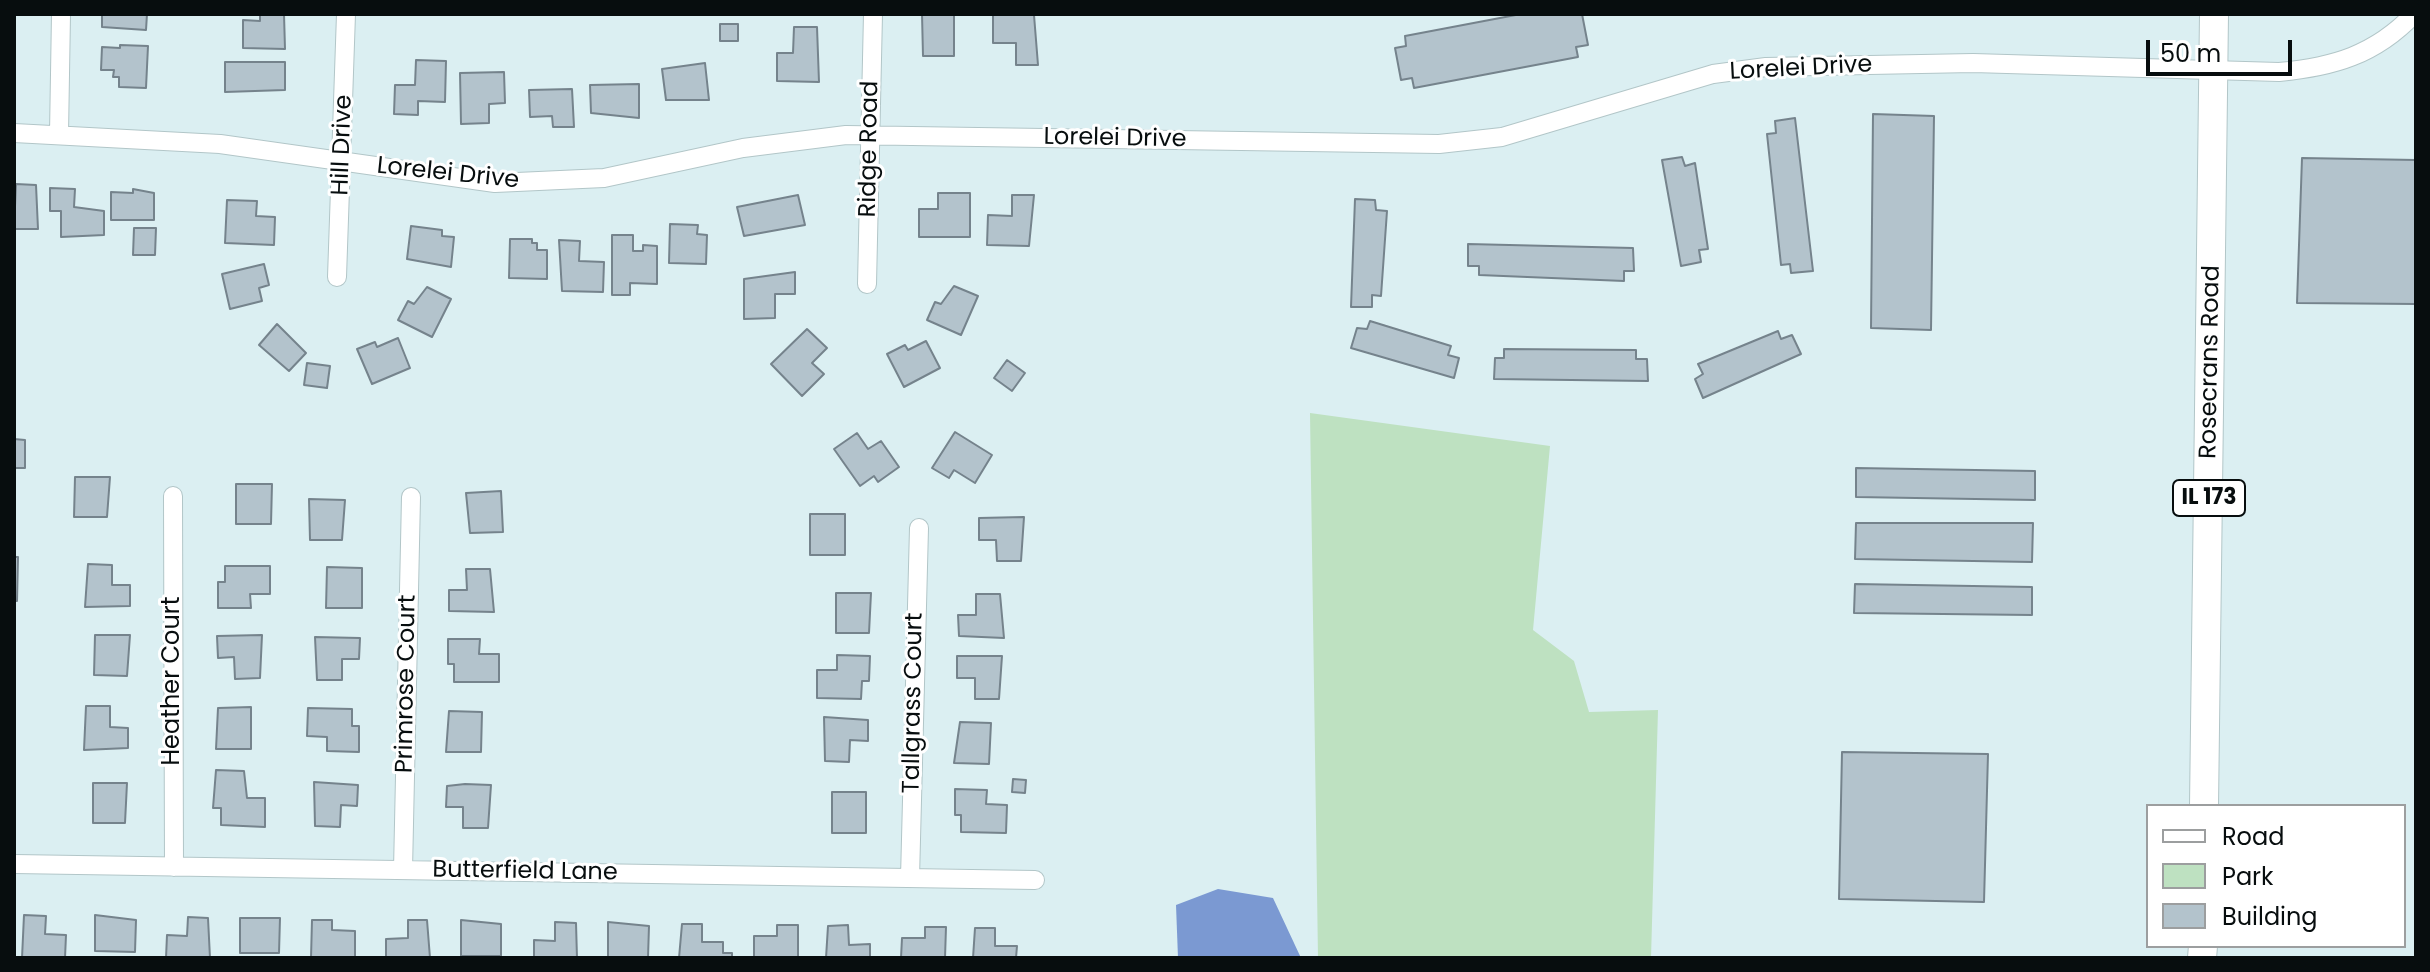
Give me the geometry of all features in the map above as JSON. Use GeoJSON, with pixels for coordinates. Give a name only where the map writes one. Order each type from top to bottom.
{"type":"FeatureCollection","features":[{"type":"Feature","properties":{"kind":"main road","name":"Rosecrans Road"},"geometry":{"type":"LineString","coordinates":[[2204,804],[2214,14]]}},
{"type":"Feature","properties":{"kind":"street"},"geometry":{"type":"LineString","coordinates":[[59,134],[61,14]]}},
{"type":"Feature","properties":{"kind":"street","name":"Hill Drive"},"geometry":{"type":"LineString","coordinates":[[337,277],[346,14]]}},
{"type":"Feature","properties":{"kind":"street","name":"Ridge Road"},"geometry":{"type":"LineString","coordinates":[[867,284],[873,14]]}},
{"type":"Feature","properties":{"kind":"street","name":"Lorelei Drive"},"geometry":{"type":"LineString","coordinates":[[14,133],[220,144],[482,182],[542,183],[604,178],[797,139],[871,135],[1439,144],[1502,137],[1713,74],[1766,67],[1973,63],[2279,72],[2336,65],[2378,45],[2414,14]]}},
{"type":"Feature","properties":{"kind":"street","name":"Heather Court"},"geometry":{"type":"LineString","coordinates":[[173,496],[174,867]]}},
{"type":"Feature","properties":{"kind":"street","name":"Primrose Court"},"geometry":{"type":"LineString","coordinates":[[403,870],[411,497]]}},
{"type":"Feature","properties":{"kind":"street","name":"Tallgrass Court"},"geometry":{"type":"LineString","coordinates":[[910,878],[919,528]]}},
{"type":"Feature","properties":{"kind":"street","name":"Butterfield Lane"},"geometry":{"type":"LineString","coordinates":[[14,864],[1035,880]]}},
{"type":"Feature","properties":{"kind":"green space"},"geometry":{"type":"Polygon","coordinates":[[[1310,413],[1550,446],[1533,630],[1574,661],[1589,712],[1658,710],[1651,958],[1318,958],[1310,413]]]}},
{"type":"Feature","properties":{"kind":"water"},"geometry":{"type":"Polygon","coordinates":[[[1218,889],[1273,898],[1301,958],[1178,958],[1176,905],[1218,889]]]}},
{"type":"Feature","properties":{"kind":"building"},"geometry":{"type":"Polygon","coordinates":[[[102,14],[147,14],[146,30],[102,27],[102,14]]]}},
{"type":"Feature","properties":{"kind":"building"},"geometry":{"type":"Polygon","coordinates":[[[260,14],[284,14],[285,49],[243,48],[243,20],[260,21],[260,14]]]}},
{"type":"Feature","properties":{"kind":"building"},"geometry":{"type":"Polygon","coordinates":[[[922,14],[954,14],[954,56],[923,56],[922,14]]]}},
{"type":"Feature","properties":{"kind":"building"},"geometry":{"type":"Polygon","coordinates":[[[993,14],[1034,15],[1038,65],[1016,65],[1016,43],[993,43],[993,14]]]}},
{"type":"Feature","properties":{"kind":"building"},"geometry":{"type":"Polygon","coordinates":[[[1521,14],[1582,14],[1588,45],[1576,47],[1578,57],[1414,88],[1412,78],[1401,80],[1395,48],[1406,46],[1405,36],[1521,14]]]}},
{"type":"Feature","properties":{"kind":"building"},"geometry":{"type":"Polygon","coordinates":[[[720,24],[738,24],[738,41],[720,41],[720,24]]]}},
{"type":"Feature","properties":{"kind":"building"},"geometry":{"type":"Polygon","coordinates":[[[794,27],[817,27],[819,82],[777,81],[777,53],[793,53],[794,27]]]}},
{"type":"Feature","properties":{"kind":"building"},"geometry":{"type":"Polygon","coordinates":[[[120,45],[148,46],[146,88],[119,87],[119,77],[113,77],[114,70],[101,70],[102,47],[120,48],[120,45]]]}},
{"type":"Feature","properties":{"kind":"building"},"geometry":{"type":"Polygon","coordinates":[[[416,60],[446,61],[445,102],[418,101],[418,115],[394,114],[395,85],[415,85],[416,60]]]}},
{"type":"Feature","properties":{"kind":"building"},"geometry":{"type":"Polygon","coordinates":[[[225,62],[285,62],[285,90],[225,92],[225,62]]]}},
{"type":"Feature","properties":{"kind":"building"},"geometry":{"type":"Polygon","coordinates":[[[705,63],[709,100],[666,100],[662,69],[705,63]]]}},
{"type":"Feature","properties":{"kind":"building"},"geometry":{"type":"Polygon","coordinates":[[[504,72],[505,103],[489,104],[489,123],[461,124],[460,73],[504,72]]]}},
{"type":"Feature","properties":{"kind":"building"},"geometry":{"type":"Polygon","coordinates":[[[639,84],[639,118],[591,113],[590,85],[639,84]]]}},
{"type":"Feature","properties":{"kind":"building"},"geometry":{"type":"Polygon","coordinates":[[[572,89],[574,127],[553,127],[552,116],[530,117],[529,90],[572,89]]]}},
{"type":"Feature","properties":{"kind":"building"},"geometry":{"type":"Polygon","coordinates":[[[1873,114],[1934,116],[1931,330],[1871,328],[1873,114]]]}},
{"type":"Feature","properties":{"kind":"building"},"geometry":{"type":"Polygon","coordinates":[[[1795,118],[1813,271],[1791,273],[1790,264],[1781,265],[1767,134],[1776,133],[1775,121],[1795,118]]]}},
{"type":"Feature","properties":{"kind":"building"},"geometry":{"type":"Polygon","coordinates":[[[1682,157],[1685,166],[1695,163],[1708,249],[1699,250],[1701,262],[1681,266],[1662,160],[1682,157]]]}},
{"type":"Feature","properties":{"kind":"building"},"geometry":{"type":"Polygon","coordinates":[[[2302,158],[2416,160],[2416,304],[2297,303],[2302,158]]]}},
{"type":"Feature","properties":{"kind":"building"},"geometry":{"type":"Polygon","coordinates":[[[16,184],[36,185],[38,229],[14,229],[16,184]]]}},
{"type":"Feature","properties":{"kind":"building"},"geometry":{"type":"Polygon","coordinates":[[[50,188],[75,189],[74,207],[104,211],[104,235],[61,237],[61,211],[50,211],[50,188]]]}},
{"type":"Feature","properties":{"kind":"building"},"geometry":{"type":"Polygon","coordinates":[[[133,189],[154,193],[154,220],[111,220],[111,192],[133,193],[133,189]]]}},
{"type":"Feature","properties":{"kind":"building"},"geometry":{"type":"Polygon","coordinates":[[[938,193],[970,193],[970,237],[919,237],[919,209],[938,209],[938,193]]]}},
{"type":"Feature","properties":{"kind":"building"},"geometry":{"type":"Polygon","coordinates":[[[798,195],[805,225],[744,236],[737,207],[798,195]]]}},
{"type":"Feature","properties":{"kind":"building"},"geometry":{"type":"Polygon","coordinates":[[[1012,195],[1034,195],[1029,246],[987,245],[988,215],[1012,216],[1012,195]]]}},
{"type":"Feature","properties":{"kind":"building"},"geometry":{"type":"Polygon","coordinates":[[[1355,199],[1375,200],[1376,210],[1387,211],[1381,296],[1372,295],[1372,307],[1351,307],[1355,199]]]}},
{"type":"Feature","properties":{"kind":"building"},"geometry":{"type":"Polygon","coordinates":[[[227,200],[257,201],[256,216],[275,217],[274,245],[225,243],[227,200]]]}},
{"type":"Feature","properties":{"kind":"building"},"geometry":{"type":"Polygon","coordinates":[[[670,224],[698,225],[697,234],[707,235],[706,264],[669,263],[670,224]]]}},
{"type":"Feature","properties":{"kind":"building"},"geometry":{"type":"Polygon","coordinates":[[[411,226],[442,230],[442,236],[454,237],[451,267],[407,259],[411,226]]]}},
{"type":"Feature","properties":{"kind":"building"},"geometry":{"type":"Polygon","coordinates":[[[134,228],[156,228],[155,255],[133,255],[134,228]]]}},
{"type":"Feature","properties":{"kind":"building"},"geometry":{"type":"Polygon","coordinates":[[[612,235],[633,235],[633,251],[643,251],[643,245],[657,246],[657,284],[630,283],[630,295],[612,295],[612,235]]]}},
{"type":"Feature","properties":{"kind":"building"},"geometry":{"type":"Polygon","coordinates":[[[510,239],[532,239],[532,243],[537,243],[537,250],[547,250],[547,279],[509,278],[510,239]]]}},
{"type":"Feature","properties":{"kind":"building"},"geometry":{"type":"Polygon","coordinates":[[[559,240],[580,241],[579,261],[604,262],[603,292],[562,291],[559,240]]]}},
{"type":"Feature","properties":{"kind":"building"},"geometry":{"type":"Polygon","coordinates":[[[1468,244],[1633,248],[1634,271],[1624,271],[1624,281],[1479,275],[1479,266],[1468,266],[1468,244]]]}},
{"type":"Feature","properties":{"kind":"building"},"geometry":{"type":"Polygon","coordinates":[[[264,264],[269,285],[259,288],[262,301],[230,309],[222,274],[264,264]]]}},
{"type":"Feature","properties":{"kind":"building"},"geometry":{"type":"Polygon","coordinates":[[[795,272],[795,294],[775,294],[775,318],[744,319],[744,279],[795,272]]]}},
{"type":"Feature","properties":{"kind":"building"},"geometry":{"type":"Polygon","coordinates":[[[954,286],[978,296],[961,335],[927,320],[935,302],[941,304],[954,286]]]}},
{"type":"Feature","properties":{"kind":"building"},"geometry":{"type":"Polygon","coordinates":[[[427,287],[451,299],[432,337],[398,320],[408,301],[414,304],[427,287]]]}},
{"type":"Feature","properties":{"kind":"building"},"geometry":{"type":"Polygon","coordinates":[[[1370,321],[1451,346],[1448,355],[1459,358],[1454,378],[1351,348],[1357,328],[1367,329],[1370,321]]]}},
{"type":"Feature","properties":{"kind":"building"},"geometry":{"type":"Polygon","coordinates":[[[277,324],[306,353],[289,371],[259,345],[277,324]]]}},
{"type":"Feature","properties":{"kind":"building"},"geometry":{"type":"Polygon","coordinates":[[[807,329],[827,348],[812,363],[824,374],[802,396],[771,364],[807,329]]]}},
{"type":"Feature","properties":{"kind":"building"},"geometry":{"type":"Polygon","coordinates":[[[1778,331],[1781,339],[1792,335],[1801,354],[1703,398],[1695,379],[1703,374],[1698,364],[1778,331]]]}},
{"type":"Feature","properties":{"kind":"building"},"geometry":{"type":"Polygon","coordinates":[[[398,338],[410,368],[372,384],[357,349],[375,342],[377,347],[398,338]]]}},
{"type":"Feature","properties":{"kind":"building"},"geometry":{"type":"Polygon","coordinates":[[[926,341],[940,368],[904,387],[887,354],[905,345],[908,350],[926,341]]]}},
{"type":"Feature","properties":{"kind":"building"},"geometry":{"type":"Polygon","coordinates":[[[1504,349],[1636,350],[1636,359],[1647,359],[1648,381],[1494,379],[1495,358],[1504,358],[1504,349]]]}},
{"type":"Feature","properties":{"kind":"building"},"geometry":{"type":"Polygon","coordinates":[[[1007,360],[1025,373],[1012,391],[994,378],[1007,360]]]}},
{"type":"Feature","properties":{"kind":"building"},"geometry":{"type":"Polygon","coordinates":[[[307,363],[330,366],[327,388],[304,385],[307,363]]]}},
{"type":"Feature","properties":{"kind":"building"},"geometry":{"type":"Polygon","coordinates":[[[955,432],[992,455],[975,483],[954,470],[949,478],[932,468],[955,432]]]}},
{"type":"Feature","properties":{"kind":"building"},"geometry":{"type":"Polygon","coordinates":[[[857,433],[868,449],[881,441],[899,467],[878,482],[874,476],[860,486],[834,449],[857,433]]]}},
{"type":"Feature","properties":{"kind":"building"},"geometry":{"type":"Polygon","coordinates":[[[14,439],[25,440],[25,468],[14,468],[14,439]]]}},
{"type":"Feature","properties":{"kind":"building"},"geometry":{"type":"Polygon","coordinates":[[[1856,468],[2035,471],[2035,500],[1856,497],[1856,468]]]}},
{"type":"Feature","properties":{"kind":"building"},"geometry":{"type":"Polygon","coordinates":[[[75,477],[110,477],[107,517],[74,517],[75,477]]]}},
{"type":"Feature","properties":{"kind":"building"},"geometry":{"type":"Polygon","coordinates":[[[236,484],[272,484],[271,524],[236,524],[236,484]]]}},
{"type":"Feature","properties":{"kind":"building"},"geometry":{"type":"Polygon","coordinates":[[[501,491],[503,532],[470,533],[466,493],[501,491]]]}},
{"type":"Feature","properties":{"kind":"building"},"geometry":{"type":"Polygon","coordinates":[[[309,499],[345,500],[342,540],[310,540],[309,499]]]}},
{"type":"Feature","properties":{"kind":"building"},"geometry":{"type":"Polygon","coordinates":[[[810,514],[845,514],[845,555],[810,555],[810,514]]]}},
{"type":"Feature","properties":{"kind":"building"},"geometry":{"type":"Polygon","coordinates":[[[1024,517],[1021,561],[997,561],[996,540],[979,540],[979,518],[1024,517]]]}},
{"type":"Feature","properties":{"kind":"building"},"geometry":{"type":"Polygon","coordinates":[[[1856,523],[2033,523],[2032,562],[1855,559],[1856,523]]]}},
{"type":"Feature","properties":{"kind":"building"},"geometry":{"type":"Polygon","coordinates":[[[14,557],[18,557],[17,601],[14,601],[14,557]]]}},
{"type":"Feature","properties":{"kind":"building"},"geometry":{"type":"Polygon","coordinates":[[[88,564],[112,565],[112,585],[130,585],[130,606],[85,607],[88,564]]]}},
{"type":"Feature","properties":{"kind":"building"},"geometry":{"type":"Polygon","coordinates":[[[225,566],[270,566],[270,594],[250,594],[251,608],[218,608],[218,582],[225,582],[225,566]]]}},
{"type":"Feature","properties":{"kind":"building"},"geometry":{"type":"Polygon","coordinates":[[[327,567],[362,568],[362,608],[326,608],[327,567]]]}},
{"type":"Feature","properties":{"kind":"building"},"geometry":{"type":"Polygon","coordinates":[[[466,569],[490,569],[494,612],[449,611],[449,590],[467,590],[466,569]]]}},
{"type":"Feature","properties":{"kind":"building"},"geometry":{"type":"Polygon","coordinates":[[[1855,584],[2032,587],[2032,615],[1854,613],[1855,584]]]}},
{"type":"Feature","properties":{"kind":"building"},"geometry":{"type":"Polygon","coordinates":[[[836,593],[871,593],[869,633],[836,633],[836,593]]]}},
{"type":"Feature","properties":{"kind":"building"},"geometry":{"type":"Polygon","coordinates":[[[976,594],[1000,594],[1004,638],[959,636],[958,615],[976,615],[976,594]]]}},
{"type":"Feature","properties":{"kind":"building"},"geometry":{"type":"Polygon","coordinates":[[[95,635],[130,635],[127,676],[94,675],[95,635]]]}},
{"type":"Feature","properties":{"kind":"building"},"geometry":{"type":"Polygon","coordinates":[[[262,635],[260,678],[235,679],[234,657],[218,658],[217,636],[262,635]]]}},
{"type":"Feature","properties":{"kind":"building"},"geometry":{"type":"Polygon","coordinates":[[[315,637],[360,638],[359,659],[342,659],[342,680],[317,680],[315,637]]]}},
{"type":"Feature","properties":{"kind":"building"},"geometry":{"type":"Polygon","coordinates":[[[448,639],[480,639],[479,654],[499,654],[499,682],[454,682],[454,664],[448,664],[448,639]]]}},
{"type":"Feature","properties":{"kind":"building"},"geometry":{"type":"Polygon","coordinates":[[[837,655],[870,656],[869,681],[862,681],[861,699],[817,698],[817,670],[837,670],[837,655]]]}},
{"type":"Feature","properties":{"kind":"building"},"geometry":{"type":"Polygon","coordinates":[[[957,656],[1002,656],[999,699],[975,699],[975,678],[957,678],[957,656]]]}},
{"type":"Feature","properties":{"kind":"building"},"geometry":{"type":"Polygon","coordinates":[[[86,706],[110,706],[110,727],[128,728],[128,748],[84,750],[86,706]]]}},
{"type":"Feature","properties":{"kind":"building"},"geometry":{"type":"Polygon","coordinates":[[[251,707],[251,749],[216,749],[218,708],[251,707]]]}},
{"type":"Feature","properties":{"kind":"building"},"geometry":{"type":"Polygon","coordinates":[[[308,708],[352,709],[352,726],[359,726],[359,752],[327,751],[327,737],[307,736],[308,708]]]}},
{"type":"Feature","properties":{"kind":"building"},"geometry":{"type":"Polygon","coordinates":[[[449,711],[482,712],[481,752],[446,752],[449,711]]]}},
{"type":"Feature","properties":{"kind":"building"},"geometry":{"type":"Polygon","coordinates":[[[824,717],[868,720],[868,741],[850,740],[849,762],[825,761],[824,717]]]}},
{"type":"Feature","properties":{"kind":"building"},"geometry":{"type":"Polygon","coordinates":[[[960,722],[991,723],[989,764],[954,763],[960,722]]]}},
{"type":"Feature","properties":{"kind":"building"},"geometry":{"type":"Polygon","coordinates":[[[1842,752],[1988,754],[1984,902],[1839,899],[1842,752]]]}},
{"type":"Feature","properties":{"kind":"building"},"geometry":{"type":"Polygon","coordinates":[[[216,770],[244,771],[247,798],[265,798],[265,827],[221,825],[221,808],[213,808],[216,770]]]}},
{"type":"Feature","properties":{"kind":"building"},"geometry":{"type":"Polygon","coordinates":[[[1013,779],[1026,780],[1025,793],[1012,792],[1013,779]]]}},
{"type":"Feature","properties":{"kind":"building"},"geometry":{"type":"Polygon","coordinates":[[[314,782],[358,785],[357,806],[341,805],[340,827],[315,826],[314,782]]]}},
{"type":"Feature","properties":{"kind":"building"},"geometry":{"type":"Polygon","coordinates":[[[93,783],[127,783],[125,823],[93,823],[93,783]]]}},
{"type":"Feature","properties":{"kind":"building"},"geometry":{"type":"Polygon","coordinates":[[[491,785],[488,828],[463,828],[463,807],[446,807],[447,786],[491,785]]]}},
{"type":"Feature","properties":{"kind":"building"},"geometry":{"type":"Polygon","coordinates":[[[955,789],[987,790],[986,804],[1007,805],[1006,833],[961,832],[961,815],[955,815],[955,789]]]}},
{"type":"Feature","properties":{"kind":"building"},"geometry":{"type":"Polygon","coordinates":[[[832,792],[866,792],[866,833],[832,833],[832,792]]]}},
{"type":"Feature","properties":{"kind":"building"},"geometry":{"type":"Polygon","coordinates":[[[24,915],[46,916],[45,934],[66,935],[65,958],[22,958],[24,915]]]}},
{"type":"Feature","properties":{"kind":"building"},"geometry":{"type":"Polygon","coordinates":[[[95,915],[136,920],[135,952],[95,951],[95,915]]]}},
{"type":"Feature","properties":{"kind":"building"},"geometry":{"type":"Polygon","coordinates":[[[188,917],[208,918],[210,958],[166,958],[167,935],[187,936],[188,917]]]}},
{"type":"Feature","properties":{"kind":"building"},"geometry":{"type":"Polygon","coordinates":[[[240,918],[280,918],[279,953],[240,953],[240,918]]]}},
{"type":"Feature","properties":{"kind":"building"},"geometry":{"type":"Polygon","coordinates":[[[312,920],[332,920],[332,930],[355,931],[355,958],[311,958],[312,920]]]}},
{"type":"Feature","properties":{"kind":"building"},"geometry":{"type":"Polygon","coordinates":[[[408,920],[427,920],[430,958],[386,958],[386,939],[408,938],[408,920]]]}},
{"type":"Feature","properties":{"kind":"building"},"geometry":{"type":"Polygon","coordinates":[[[461,920],[501,924],[501,956],[461,956],[461,920]]]}},
{"type":"Feature","properties":{"kind":"building"},"geometry":{"type":"Polygon","coordinates":[[[555,922],[576,923],[577,958],[534,958],[534,940],[555,941],[555,922]]]}},
{"type":"Feature","properties":{"kind":"building"},"geometry":{"type":"Polygon","coordinates":[[[608,922],[649,926],[648,958],[608,957],[608,922]]]}},
{"type":"Feature","properties":{"kind":"building"},"geometry":{"type":"Polygon","coordinates":[[[682,924],[702,924],[702,942],[723,942],[723,953],[732,953],[732,958],[679,958],[682,924]]]}},
{"type":"Feature","properties":{"kind":"building"},"geometry":{"type":"Polygon","coordinates":[[[777,925],[798,925],[798,958],[754,958],[754,936],[777,936],[777,925]]]}},
{"type":"Feature","properties":{"kind":"building"},"geometry":{"type":"Polygon","coordinates":[[[848,925],[849,945],[870,944],[870,958],[826,958],[828,926],[848,925]]]}},
{"type":"Feature","properties":{"kind":"building"},"geometry":{"type":"Polygon","coordinates":[[[925,927],[946,927],[945,958],[901,958],[902,938],[925,938],[925,927]]]}},
{"type":"Feature","properties":{"kind":"building"},"geometry":{"type":"Polygon","coordinates":[[[975,928],[995,928],[995,946],[1017,946],[1016,958],[973,958],[975,928]]]}}]}
